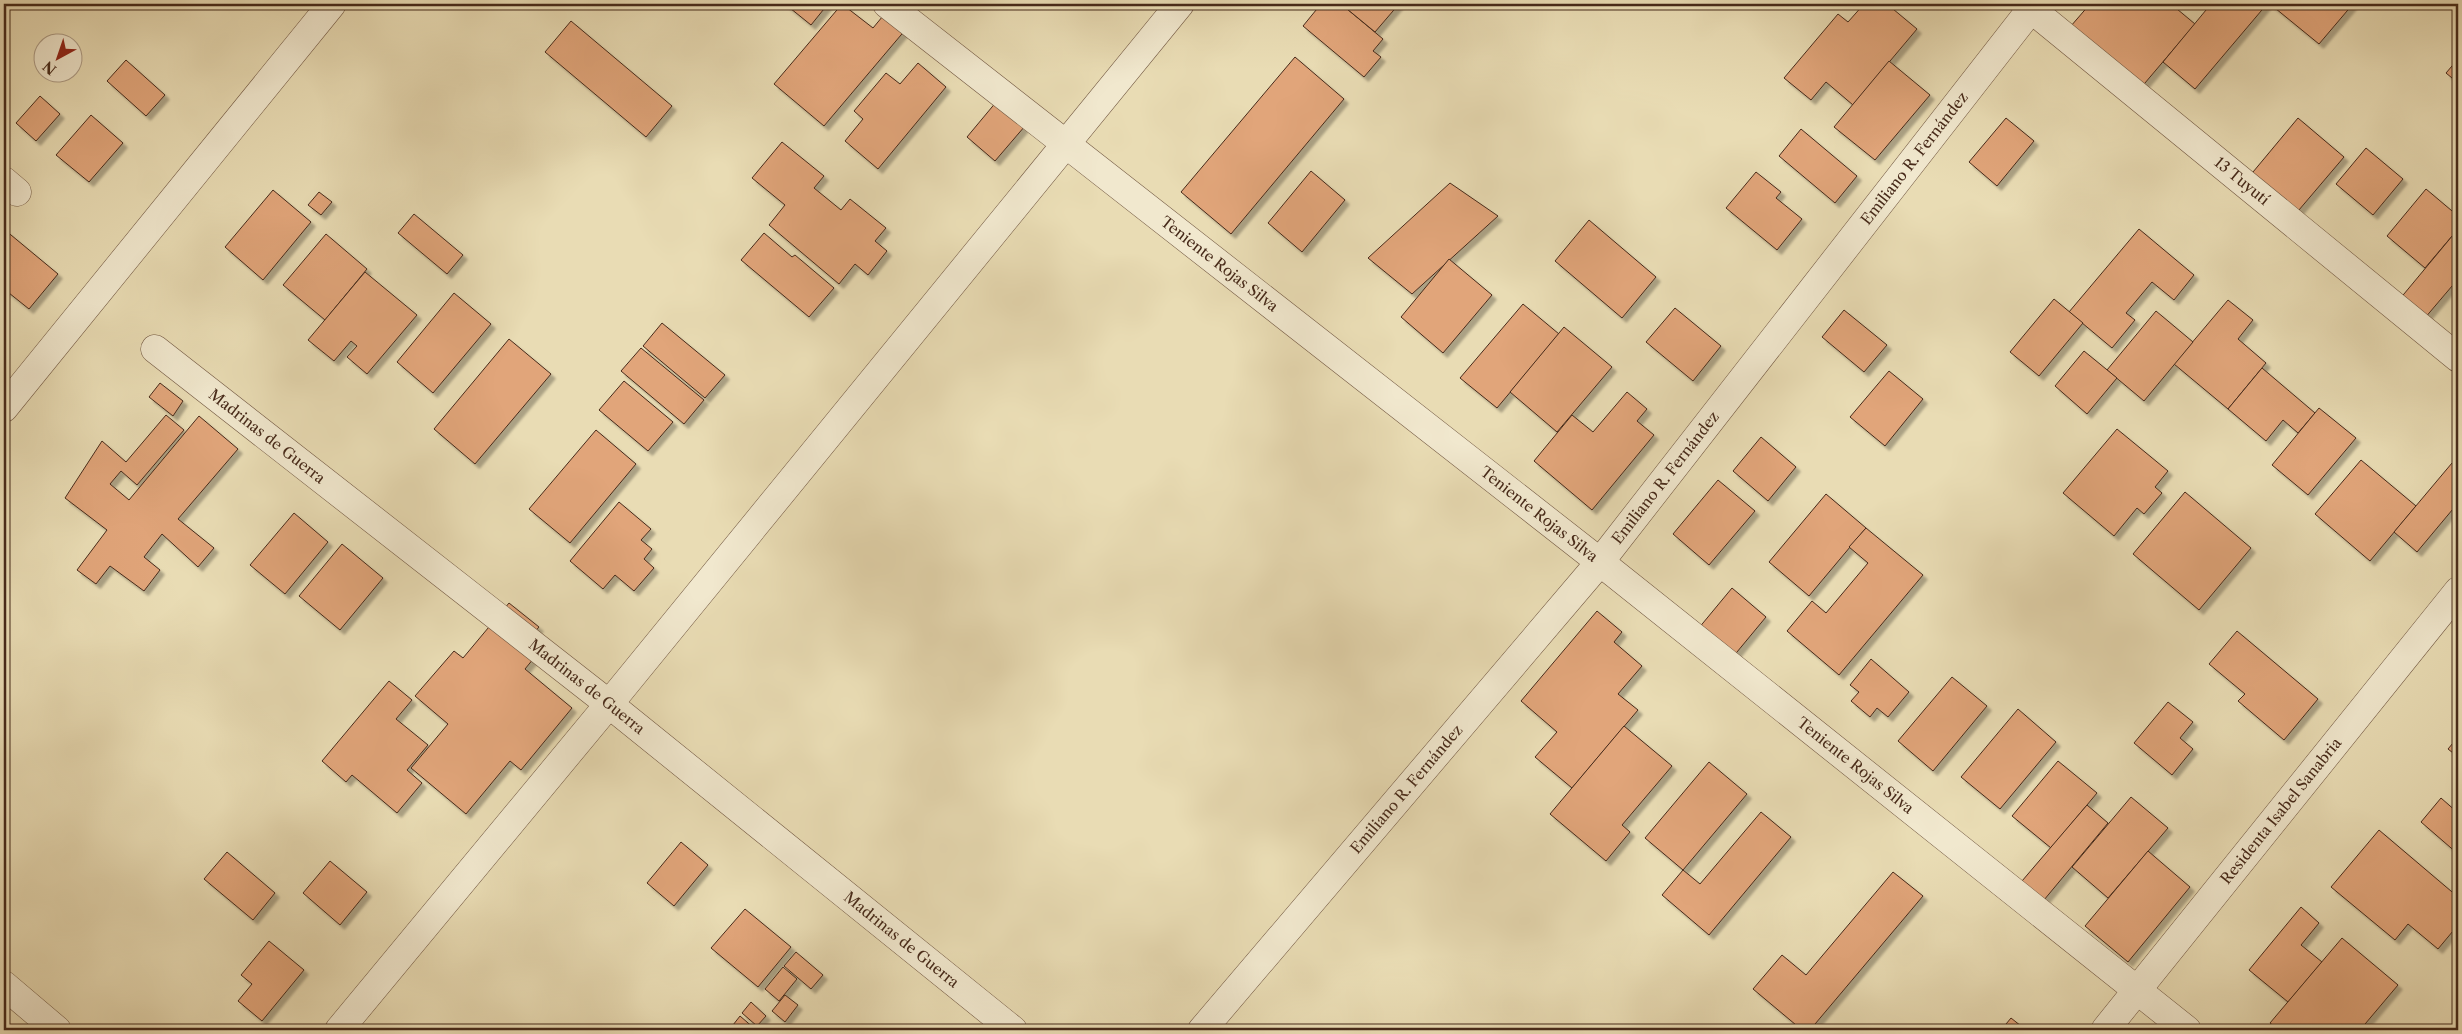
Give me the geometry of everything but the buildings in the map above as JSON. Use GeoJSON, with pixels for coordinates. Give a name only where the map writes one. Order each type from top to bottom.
{"type":"FeatureCollection","features":[{"type":"Feature","properties":{"kind":"street"},"geometry":{"type":"LineString","coordinates":[[4,408],[332,4]]}},
{"type":"Feature","properties":{"kind":"street","name":"Teniente Rojas Silva"},"geometry":{"type":"LineString","coordinates":[[887,4],[1600,562],[2187,1030]]}},
{"type":"Feature","properties":{"kind":"street"},"geometry":{"type":"LineString","coordinates":[[339,1030],[609,704],[1064,143],[1180,4]]}},
{"type":"Feature","properties":{"kind":"street","name":"13 Tuyutí"},"geometry":{"type":"LineString","coordinates":[[2031,5],[2458,358]]}},
{"type":"Feature","properties":{"kind":"street","name":"Emiliano R. Fernández"},"geometry":{"type":"LineString","coordinates":[[1202,1030],[1600,562],[2031,5]]}},
{"type":"Feature","properties":{"kind":"street","name":"Madrinas de Guerra"},"geometry":{"type":"LineString","coordinates":[[155,349],[609,704],[1014,1030]]}},
{"type":"Feature","properties":{"kind":"street","name":"Residenta Isabel Sanabria"},"geometry":{"type":"LineString","coordinates":[[2104,1030],[2458,591]]}},
{"type":"Feature","properties":{"kind":"street"},"geometry":{"type":"LineString","coordinates":[[4,985],[58,1030]]}}]}
